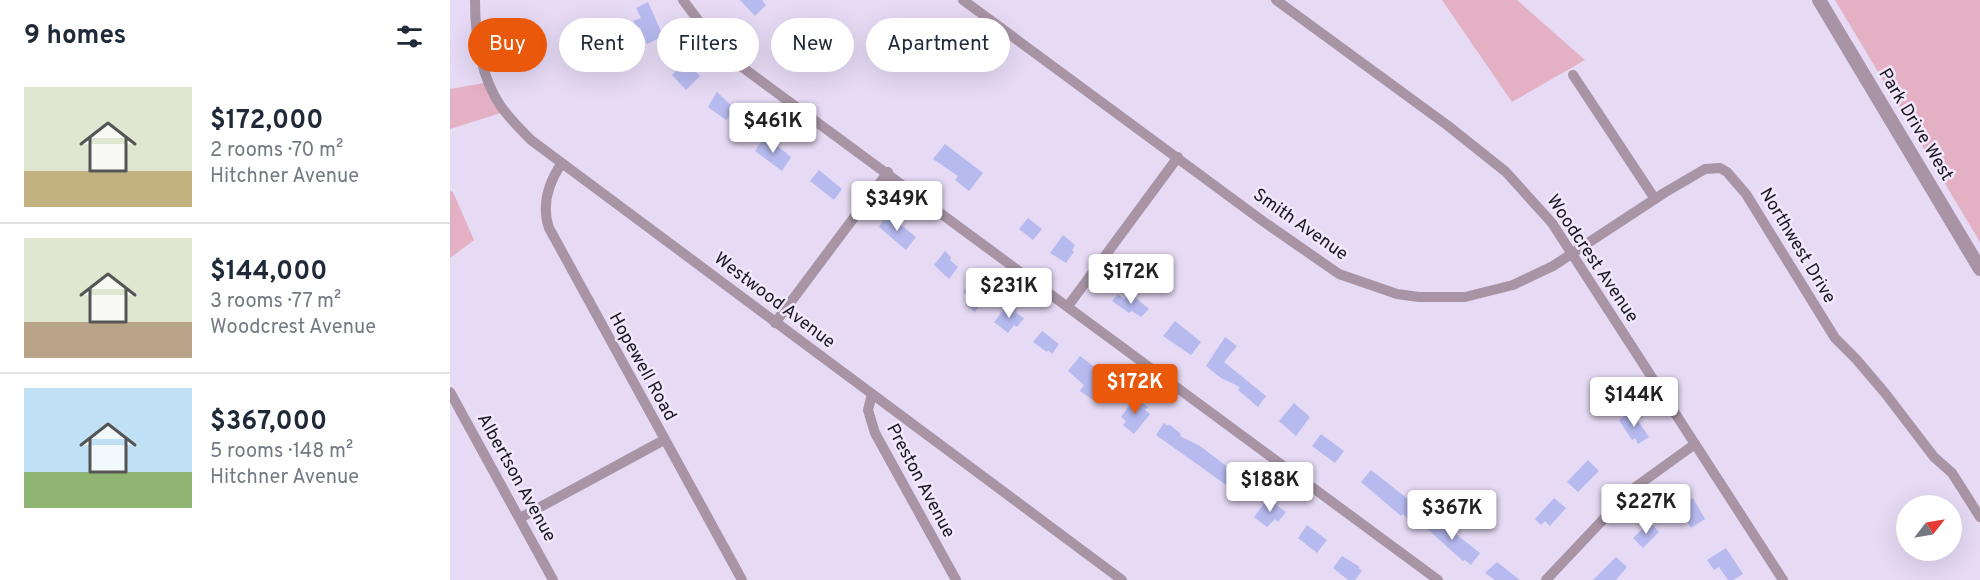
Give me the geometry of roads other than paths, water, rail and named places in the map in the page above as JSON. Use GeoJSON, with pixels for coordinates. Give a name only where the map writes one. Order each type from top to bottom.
{"type":"FeatureCollection","features":[{"type":"Feature","properties":{"kind":"street","name":"Westwood Avenue"},"geometry":{"type":"LineString","coordinates":[[475,0],[485,74],[498,103],[531,140],[872,394],[1108,577],[1122,580]]}},
{"type":"Feature","properties":{"kind":"street"},"geometry":{"type":"LineString","coordinates":[[683,0],[715,43],[738,64],[888,172],[938,212],[1438,580]]}},
{"type":"Feature","properties":{"kind":"street","name":"Smith Avenue"},"geometry":{"type":"LineString","coordinates":[[963,0],[1338,274],[1397,294],[1440,298],[1465,297],[1513,285],[1572,254],[1655,199]]}},
{"type":"Feature","properties":{"kind":"street","name":"Woodcrest Avenue"},"geometry":{"type":"LineString","coordinates":[[1276,0],[1447,125],[1506,172],[1537,205],[1572,254],[1783,580]]}},
{"type":"Feature","properties":{"kind":"street","name":"Park Drive West"},"geometry":{"type":"LineString","coordinates":[[1819,0],[1980,269]]}},
{"type":"Feature","properties":{"kind":"street"},"geometry":{"type":"LineString","coordinates":[[1573,75],[1655,199]]}},
{"type":"Feature","properties":{"kind":"street"},"geometry":{"type":"LineString","coordinates":[[1068,306],[1178,157]]}},
{"type":"Feature","properties":{"kind":"street","name":"Hopewell Road"},"geometry":{"type":"LineString","coordinates":[[561,164],[547,195],[545,218],[549,228],[742,580]]}},
{"type":"Feature","properties":{"kind":"street","name":"Northwest Drive"},"geometry":{"type":"LineString","coordinates":[[1655,199],[1705,169],[1714,168],[1727,172],[1746,194],[1835,338],[1885,393],[1934,457],[1952,473],[1980,517]]}},
{"type":"Feature","properties":{"kind":"street"},"geometry":{"type":"LineString","coordinates":[[775,323],[888,172]]}},
{"type":"Feature","properties":{"kind":"street","name":"Albertson Avenue"},"geometry":{"type":"LineString","coordinates":[[450,392],[554,580]]}},
{"type":"Feature","properties":{"kind":"street","name":"Preston Avenue"},"geometry":{"type":"LineString","coordinates":[[872,394],[868,410],[874,433],[956,580]]}},
{"type":"Feature","properties":{"kind":"street"},"geometry":{"type":"LineString","coordinates":[[520,518],[664,440]]}},
{"type":"Feature","properties":{"kind":"street"},"geometry":{"type":"LineString","coordinates":[[1546,580],[1630,491],[1695,444]]}}]}
